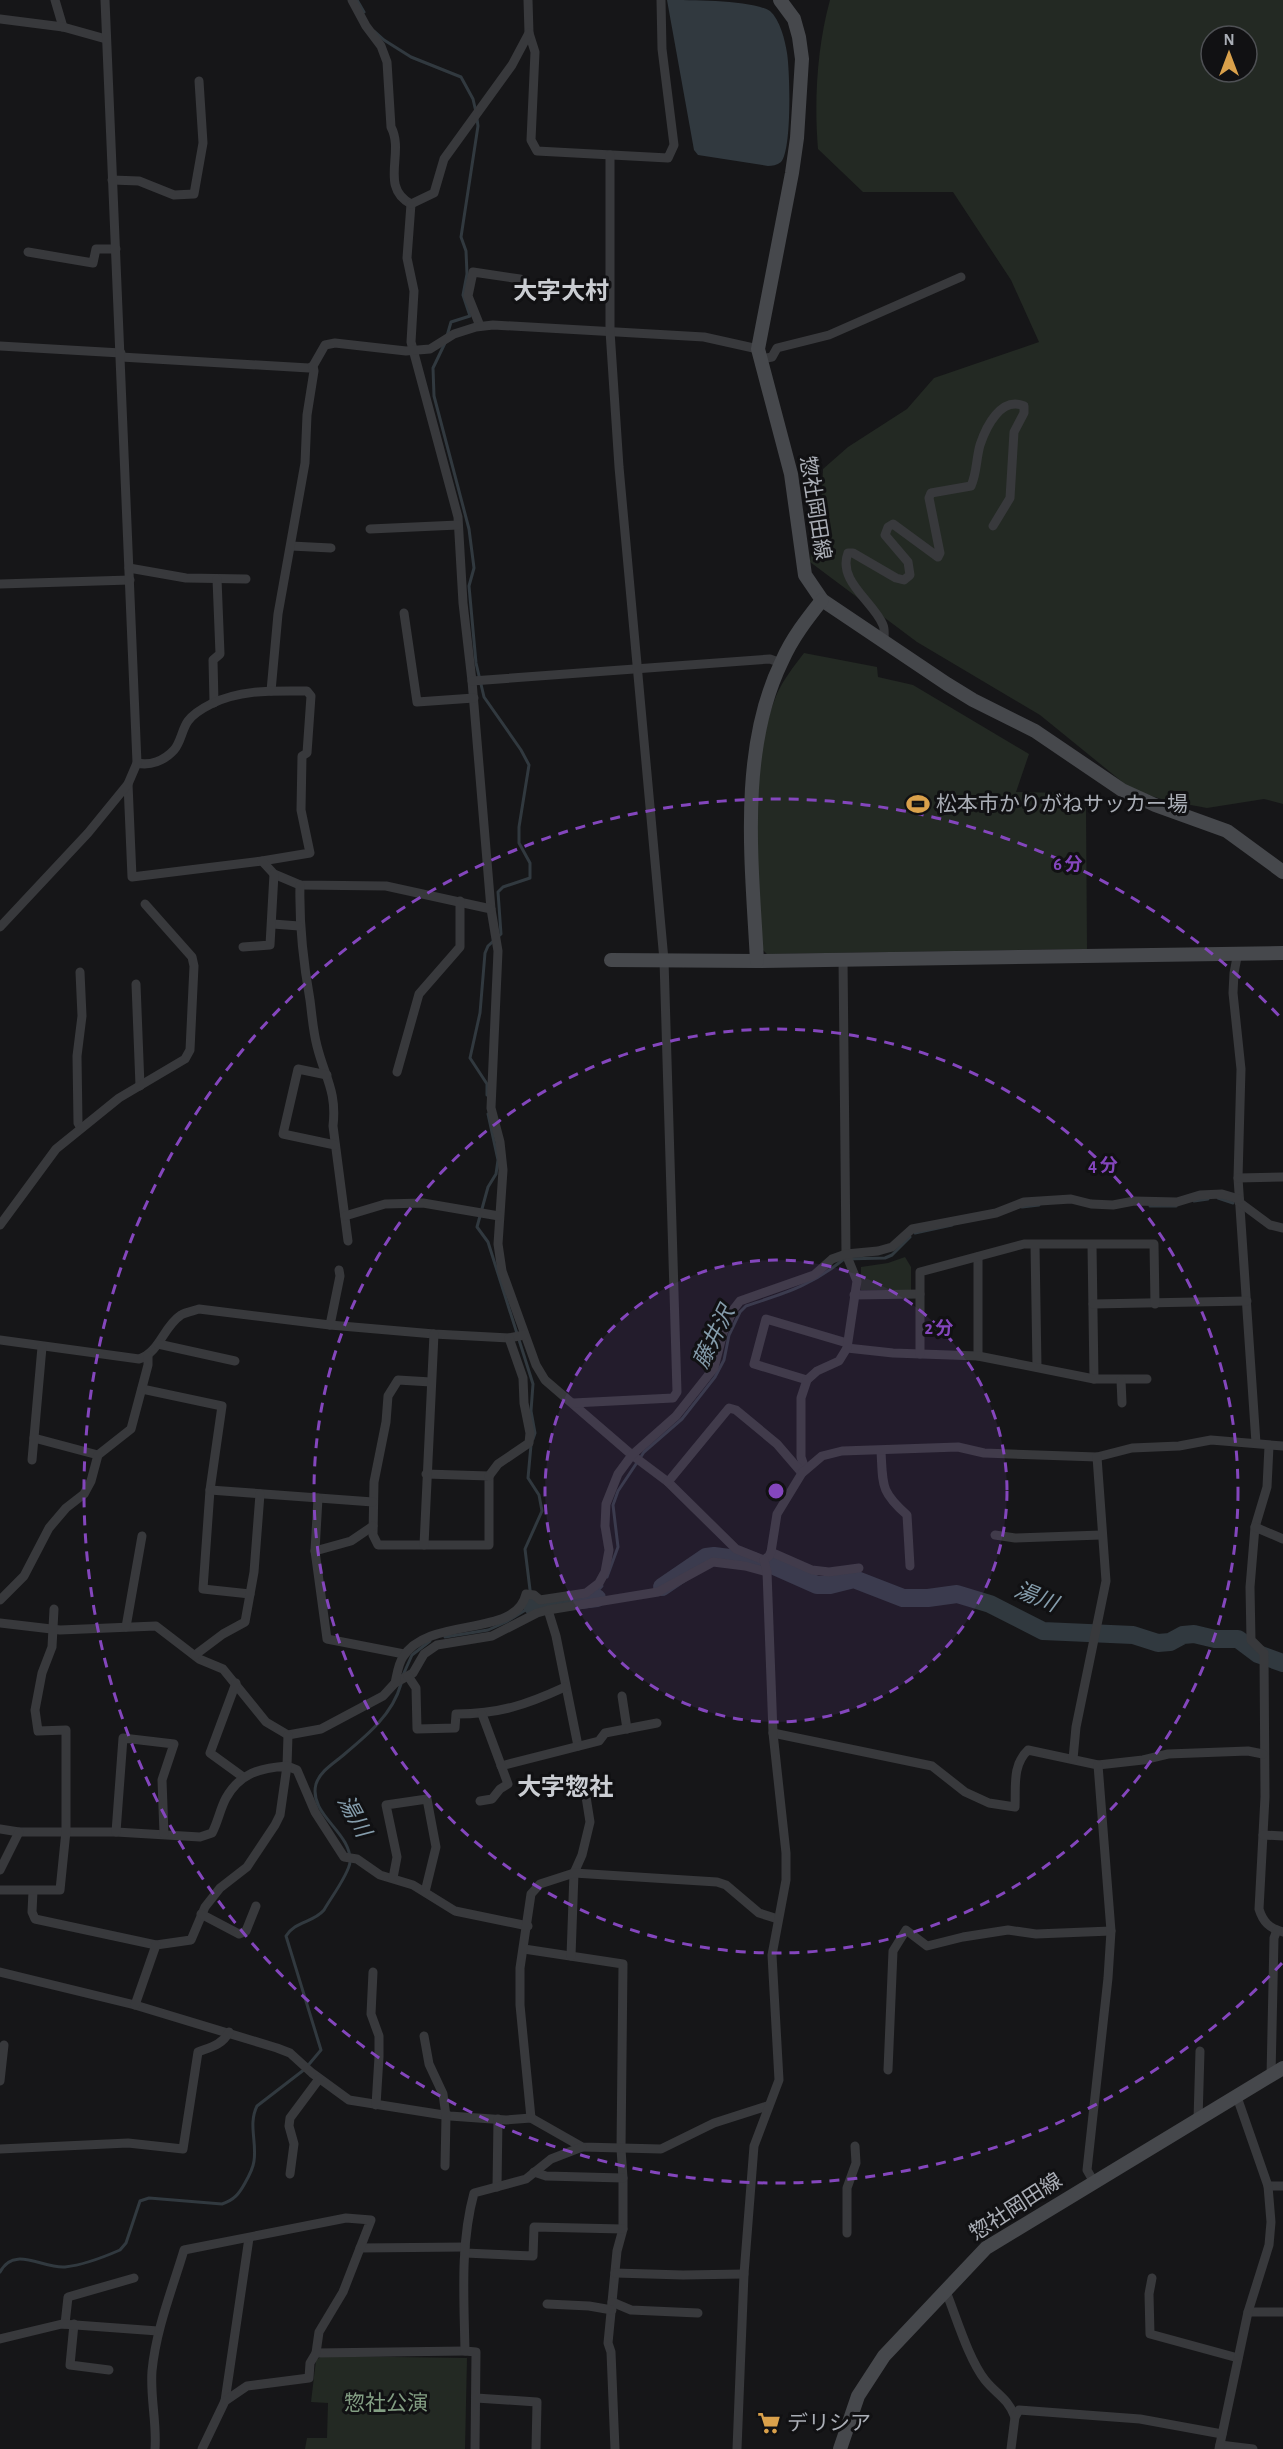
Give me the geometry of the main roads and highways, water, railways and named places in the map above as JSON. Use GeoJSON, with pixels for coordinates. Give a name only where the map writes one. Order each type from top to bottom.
{"type":"FeatureCollection","features":[{"type":"Feature","properties":{"kind":"main road","name":"惣社岡田線"},"geometry":{"type":"LineString","coordinates":[[780,0],[794,19],[802,59],[797,138],[760,354],[790,474],[805,575],[822,600],[947,684],[973,700],[1035,731],[1122,790],[1155,805],[1227,831],[1283,872]]}},
{"type":"Feature","properties":{"kind":"main road"},"geometry":{"type":"LineString","coordinates":[[757,961],[751,799],[760,732],[781,663],[803,624],[822,600]]}},
{"type":"Feature","properties":{"kind":"main road"},"geometry":{"type":"LineString","coordinates":[[611,960],[757,961],[1283,952]]}},
{"type":"Feature","properties":{"kind":"main road","name":"惣社岡田線"},"geometry":{"type":"LineString","coordinates":[[840,2449],[858,2396],[867,2379],[884,2356],[986,2248],[1277,2072]]}},
{"type":"Feature","properties":{"kind":"waterway"},"geometry":{"type":"LineString","coordinates":[[357,0],[364,12]]}},
{"type":"Feature","properties":{"kind":"waterway"},"geometry":{"type":"LineString","coordinates":[[374,31],[411,57],[461,77],[473,99],[476,112]]}},
{"type":"Feature","properties":{"kind":"waterway"},"geometry":{"type":"LineString","coordinates":[[447,336],[451,322],[470,316],[463,295],[467,274],[466,251],[461,237],[478,126],[477,119]]}},
{"type":"Feature","properties":{"kind":"waterway"},"geometry":{"type":"LineString","coordinates":[[445,343],[433,368],[434,396],[469,529],[474,568],[469,586],[476,663],[484,697],[529,765],[519,827],[519,843],[530,863],[530,878],[503,887],[498,892],[501,934],[488,946],[485,953],[480,1013],[470,1058],[487,1084],[487,1095]]}},
{"type":"Feature","properties":{"kind":"waterway"},"geometry":{"type":"LineString","coordinates":[[488,1114],[498,1160],[496,1174],[488,1187],[477,1227],[488,1242],[533,1384],[531,1411],[535,1433],[533,1439]]}},
{"type":"Feature","properties":{"kind":"waterway","name":"藤井沢"},"geometry":{"type":"LineString","coordinates":[[1218,1198],[1233,1203]]}},
{"type":"Feature","properties":{"kind":"waterway","name":"藤井沢"},"geometry":{"type":"LineString","coordinates":[[1194,1201],[1208,1199]]}},
{"type":"Feature","properties":{"kind":"waterway","name":"藤井沢"},"geometry":{"type":"LineString","coordinates":[[1022,1207],[1039,1205]]}},
{"type":"Feature","properties":{"kind":"waterway","name":"藤井沢"},"geometry":{"type":"LineString","coordinates":[[1150,1206],[1176,1206]]}},
{"type":"Feature","properties":{"kind":"waterway","name":"藤井沢"},"geometry":{"type":"LineString","coordinates":[[915,1233],[952,1225]]}},
{"type":"Feature","properties":{"kind":"waterway","name":"藤井沢"},"geometry":{"type":"LineString","coordinates":[[607,1577],[618,1547],[613,1505],[618,1491],[644,1452],[682,1419],[715,1377],[724,1360],[729,1335],[740,1312],[746,1306],[809,1282],[844,1259],[885,1258],[892,1255],[910,1237]]}},
{"type":"Feature","properties":{"kind":"waterway"},"geometry":{"type":"LineString","coordinates":[[445,1637],[488,1630],[532,1606],[525,1549],[542,1511],[539,1495],[528,1478],[531,1445]]}},
{"type":"Feature","properties":{"kind":"waterway","name":"湯川"},"geometry":{"type":"LineString","coordinates":[[662,1587],[706,1557],[753,1561]]}},
{"type":"Feature","properties":{"kind":"waterway","name":"湯川"},"geometry":{"type":"LineString","coordinates":[[772,1565],[817,1585],[830,1585],[854,1579],[903,1598],[928,1598],[957,1594],[990,1604],[1043,1631],[1133,1635],[1158,1643],[1170,1642],[1183,1635],[1194,1634],[1215,1639],[1238,1639],[1258,1654],[1283,1663]]}},
{"type":"Feature","properties":{"kind":"waterway","name":"藤井沢"},"geometry":{"type":"LineString","coordinates":[[590,1599],[602,1586]]}},
{"type":"Feature","properties":{"kind":"waterway","name":"湯川"},"geometry":{"type":"LineString","coordinates":[[532,1606],[597,1598]]}},
{"type":"Feature","properties":{"kind":"waterway","name":"湯川"},"geometry":{"type":"LineString","coordinates":[[403,1675],[412,1655],[430,1641]]}},
{"type":"Feature","properties":{"kind":"waterway","name":"湯川"},"geometry":{"type":"LineString","coordinates":[[0,2272],[6,2264],[13,2260],[30,2260],[65,2267],[86,2263],[120,2250],[126,2243],[140,2201],[149,2198],[222,2204],[241,2190],[249,2175],[255,2154],[253,2120],[257,2106],[305,2069],[321,2050],[286,1936],[294,1927],[324,1910],[343,1880],[350,1862],[349,1851],[344,1842],[318,1805],[315,1795],[316,1784],[326,1769],[368,1734],[384,1716],[397,1696],[401,1684]]}},
{"type":"Feature","properties":{"kind":"place","name":"松本市かりがねサッカー場"},"geometry":{"type":"Point","coordinates":[918,804]}},
{"type":"Feature","properties":{"kind":"place","name":"デリシア"},"geometry":{"type":"Point","coordinates":[769,2423]}},
{"type":"Feature","properties":{"kind":"district","name":"大字大村"},"geometry":{"type":"Point","coordinates":[561,292]}},
{"type":"Feature","properties":{"kind":"district","name":"大字惣社"},"geometry":{"type":"Point","coordinates":[565,1788]}},
{"type":"Feature","properties":{"kind":"park label","name":"惣社公演"},"geometry":{"type":"Point","coordinates":[386,2403]}}]}
